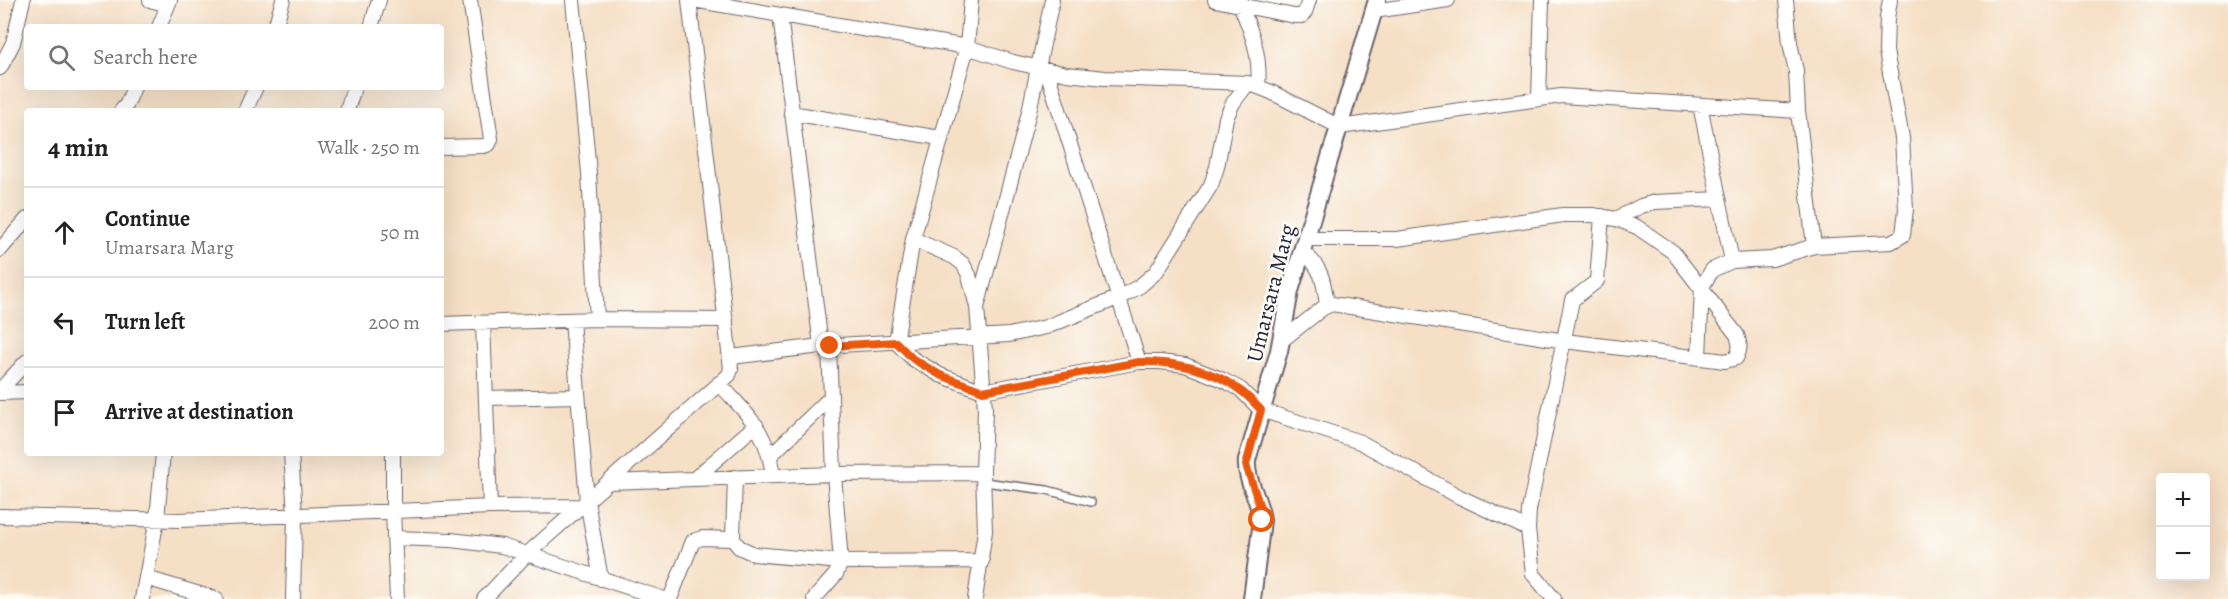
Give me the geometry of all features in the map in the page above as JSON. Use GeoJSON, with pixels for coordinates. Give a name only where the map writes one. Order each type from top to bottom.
{"type":"FeatureCollection","features":[{"type":"Feature","properties":{"kind":"street"},"geometry":{"type":"LineString","coordinates":[[0,68],[6,42],[23,0]]}},
{"type":"Feature","properties":{"kind":"street"},"geometry":{"type":"LineString","coordinates":[[150,0],[169,3],[160,24]]}},
{"type":"Feature","properties":{"kind":"street"},"geometry":{"type":"LineString","coordinates":[[276,24],[283,0]]}},
{"type":"Feature","properties":{"kind":"street"},"geometry":{"type":"LineString","coordinates":[[372,24],[379,0]]}},
{"type":"Feature","properties":{"kind":"street"},"geometry":{"type":"LineString","coordinates":[[444,147],[484,147],[491,139],[470,0]]}},
{"type":"Feature","properties":{"kind":"street"},"geometry":{"type":"LineString","coordinates":[[573,0],[589,173],[597,319]]}},
{"type":"Feature","properties":{"kind":"street"},"geometry":{"type":"LineString","coordinates":[[484,599],[526,555],[729,375],[731,357],[691,0],[967,47],[1044,69],[1105,78],[1253,85],[1340,127],[1561,96],[1798,111]]}},
{"type":"Feature","properties":{"kind":"street"},"geometry":{"type":"LineString","coordinates":[[896,342],[913,239],[967,47],[971,0]]}},
{"type":"Feature","properties":{"kind":"street"},"geometry":{"type":"LineString","coordinates":[[977,306],[1044,69],[1052,0]]}},
{"type":"Feature","properties":{"kind":"street"},"geometry":{"type":"LineString","coordinates":[[1215,0],[1240,2],[1294,16],[1302,16],[1309,0]]}},
{"type":"Feature","properties":{"kind":"street"},"geometry":{"type":"LineString","coordinates":[[1376,6],[1448,0]]}},
{"type":"Feature","properties":{"kind":"street"},"geometry":{"type":"LineString","coordinates":[[1539,98],[1542,0]]}},
{"type":"Feature","properties":{"kind":"street"},"geometry":{"type":"LineString","coordinates":[[1786,0],[1790,43],[1796,71],[1798,111],[1814,246]]}},
{"type":"Feature","properties":{"kind":"street"},"geometry":{"type":"LineString","coordinates":[[1699,358],[1702,287],[1712,270],[1732,261],[1772,259],[1814,246],[1891,242],[1903,235],[1906,208],[1902,138],[1886,51],[1890,0]]}},
{"type":"Feature","properties":{"kind":"street"},"geometry":{"type":"LineString","coordinates":[[731,357],[825,346],[1009,335],[1046,327],[1120,297],[1140,286],[1156,272],[1211,185],[1217,167],[1226,118],[1233,103],[1253,85],[1260,68],[1253,36],[1240,2]]}},
{"type":"Feature","properties":{"kind":"street","name":"Umarsara Marg"},"geometry":{"type":"LineString","coordinates":[[1252,599],[1262,520],[1261,510],[1246,465],[1281,341],[1287,303],[1376,6]]}},
{"type":"Feature","properties":{"kind":"street"},"geometry":{"type":"LineString","coordinates":[[780,15],[791,113],[831,397],[841,562],[836,574],[814,599]]}},
{"type":"Feature","properties":{"kind":"street"},"geometry":{"type":"LineString","coordinates":[[1044,69],[1120,297],[1139,362]]}},
{"type":"Feature","properties":{"kind":"street"},"geometry":{"type":"LineString","coordinates":[[124,108],[133,90]]}},
{"type":"Feature","properties":{"kind":"street"},"geometry":{"type":"LineString","coordinates":[[246,108],[254,90]]}},
{"type":"Feature","properties":{"kind":"street"},"geometry":{"type":"LineString","coordinates":[[348,108],[353,90]]}},
{"type":"Feature","properties":{"kind":"street"},"geometry":{"type":"LineString","coordinates":[[1700,105],[1732,261]]}},
{"type":"Feature","properties":{"kind":"street"},"geometry":{"type":"LineString","coordinates":[[791,113],[940,138]]}},
{"type":"Feature","properties":{"kind":"street"},"geometry":{"type":"LineString","coordinates":[[1616,219],[1641,206],[1655,202],[1719,199]]}},
{"type":"Feature","properties":{"kind":"street"},"geometry":{"type":"LineString","coordinates":[[1281,341],[1327,305],[1565,341],[1699,358],[1731,360],[1736,358],[1740,345],[1737,335],[1673,252],[1637,227],[1602,216],[1563,214],[1397,239],[1304,245],[1324,279],[1327,305]]}},
{"type":"Feature","properties":{"kind":"street"},"geometry":{"type":"LineString","coordinates":[[1554,599],[1533,574],[1528,529],[1529,510],[1572,300],[1597,282],[1602,216]]}},
{"type":"Feature","properties":{"kind":"street"},"geometry":{"type":"LineString","coordinates":[[3,242],[24,223]]}},
{"type":"Feature","properties":{"kind":"street"},"geometry":{"type":"LineString","coordinates":[[913,239],[954,257],[963,264],[969,276],[977,306],[985,408],[983,478],[985,531],[975,599]]}},
{"type":"Feature","properties":{"kind":"street"},"geometry":{"type":"LineString","coordinates":[[444,324],[597,319],[726,320]]}},
{"type":"Feature","properties":{"kind":"street"},"geometry":{"type":"LineString","coordinates":[[572,320],[583,504],[601,579]]}},
{"type":"Feature","properties":{"kind":"street"},"geometry":{"type":"LineString","coordinates":[[483,323],[490,507]]}},
{"type":"Feature","properties":{"kind":"street"},"geometry":{"type":"LineString","coordinates":[[896,342],[913,359],[940,375],[983,391],[1139,362],[1185,365],[1240,389],[1261,410],[1360,442],[1460,496],[1528,529]]}},
{"type":"Feature","properties":{"kind":"street"},"geometry":{"type":"LineString","coordinates":[[0,391],[24,364]]}},
{"type":"Feature","properties":{"kind":"street"},"geometry":{"type":"LineString","coordinates":[[719,383],[763,436],[770,456],[773,476]]}},
{"type":"Feature","properties":{"kind":"street"},"geometry":{"type":"LineString","coordinates":[[0,391],[24,392]]}},
{"type":"Feature","properties":{"kind":"street"},"geometry":{"type":"LineString","coordinates":[[486,398],[578,396]]}},
{"type":"Feature","properties":{"kind":"street"},"geometry":{"type":"LineString","coordinates":[[770,456],[831,397]]}},
{"type":"Feature","properties":{"kind":"street"},"geometry":{"type":"LineString","coordinates":[[694,479],[756,425]]}},
{"type":"Feature","properties":{"kind":"street"},"geometry":{"type":"LineString","coordinates":[[142,599],[157,519],[163,456]]}},
{"type":"Feature","properties":{"kind":"street"},"geometry":{"type":"LineString","coordinates":[[291,456],[295,515],[293,599]]}},
{"type":"Feature","properties":{"kind":"street"},"geometry":{"type":"LineString","coordinates":[[393,456],[397,599]]}},
{"type":"Feature","properties":{"kind":"street"},"geometry":{"type":"LineString","coordinates":[[609,482],[834,474],[983,478]]}},
{"type":"Feature","properties":{"kind":"street"},"geometry":{"type":"LineString","coordinates":[[735,477],[732,538],[739,547],[754,554],[841,562],[982,561]]}},
{"type":"Feature","properties":{"kind":"street"},"geometry":{"type":"LineString","coordinates":[[0,516],[157,519],[583,504]]}},
{"type":"Feature","properties":{"kind":"street"},"geometry":{"type":"LineString","coordinates":[[394,538],[479,542],[502,546],[664,599]]}},
{"type":"Feature","properties":{"kind":"street"},"geometry":{"type":"LineString","coordinates":[[670,599],[693,541],[702,538],[732,538]]}},
{"type":"Feature","properties":{"kind":"street"},"geometry":{"type":"LineString","coordinates":[[146,578],[216,599]]}},
{"type":"Feature","properties":{"kind":"lane"},"geometry":{"type":"LineString","coordinates":[[983,478],[1047,490],[1091,502]]}},
{"type":"Feature","properties":{"kind":"route"},"geometry":{"type":"LineString","coordinates":[[830,346],[896,342],[913,359],[940,375],[983,391],[1139,362],[1185,365],[1221,379],[1240,389],[1261,410],[1246,465],[1261,510],[1262,520]]}}]}
